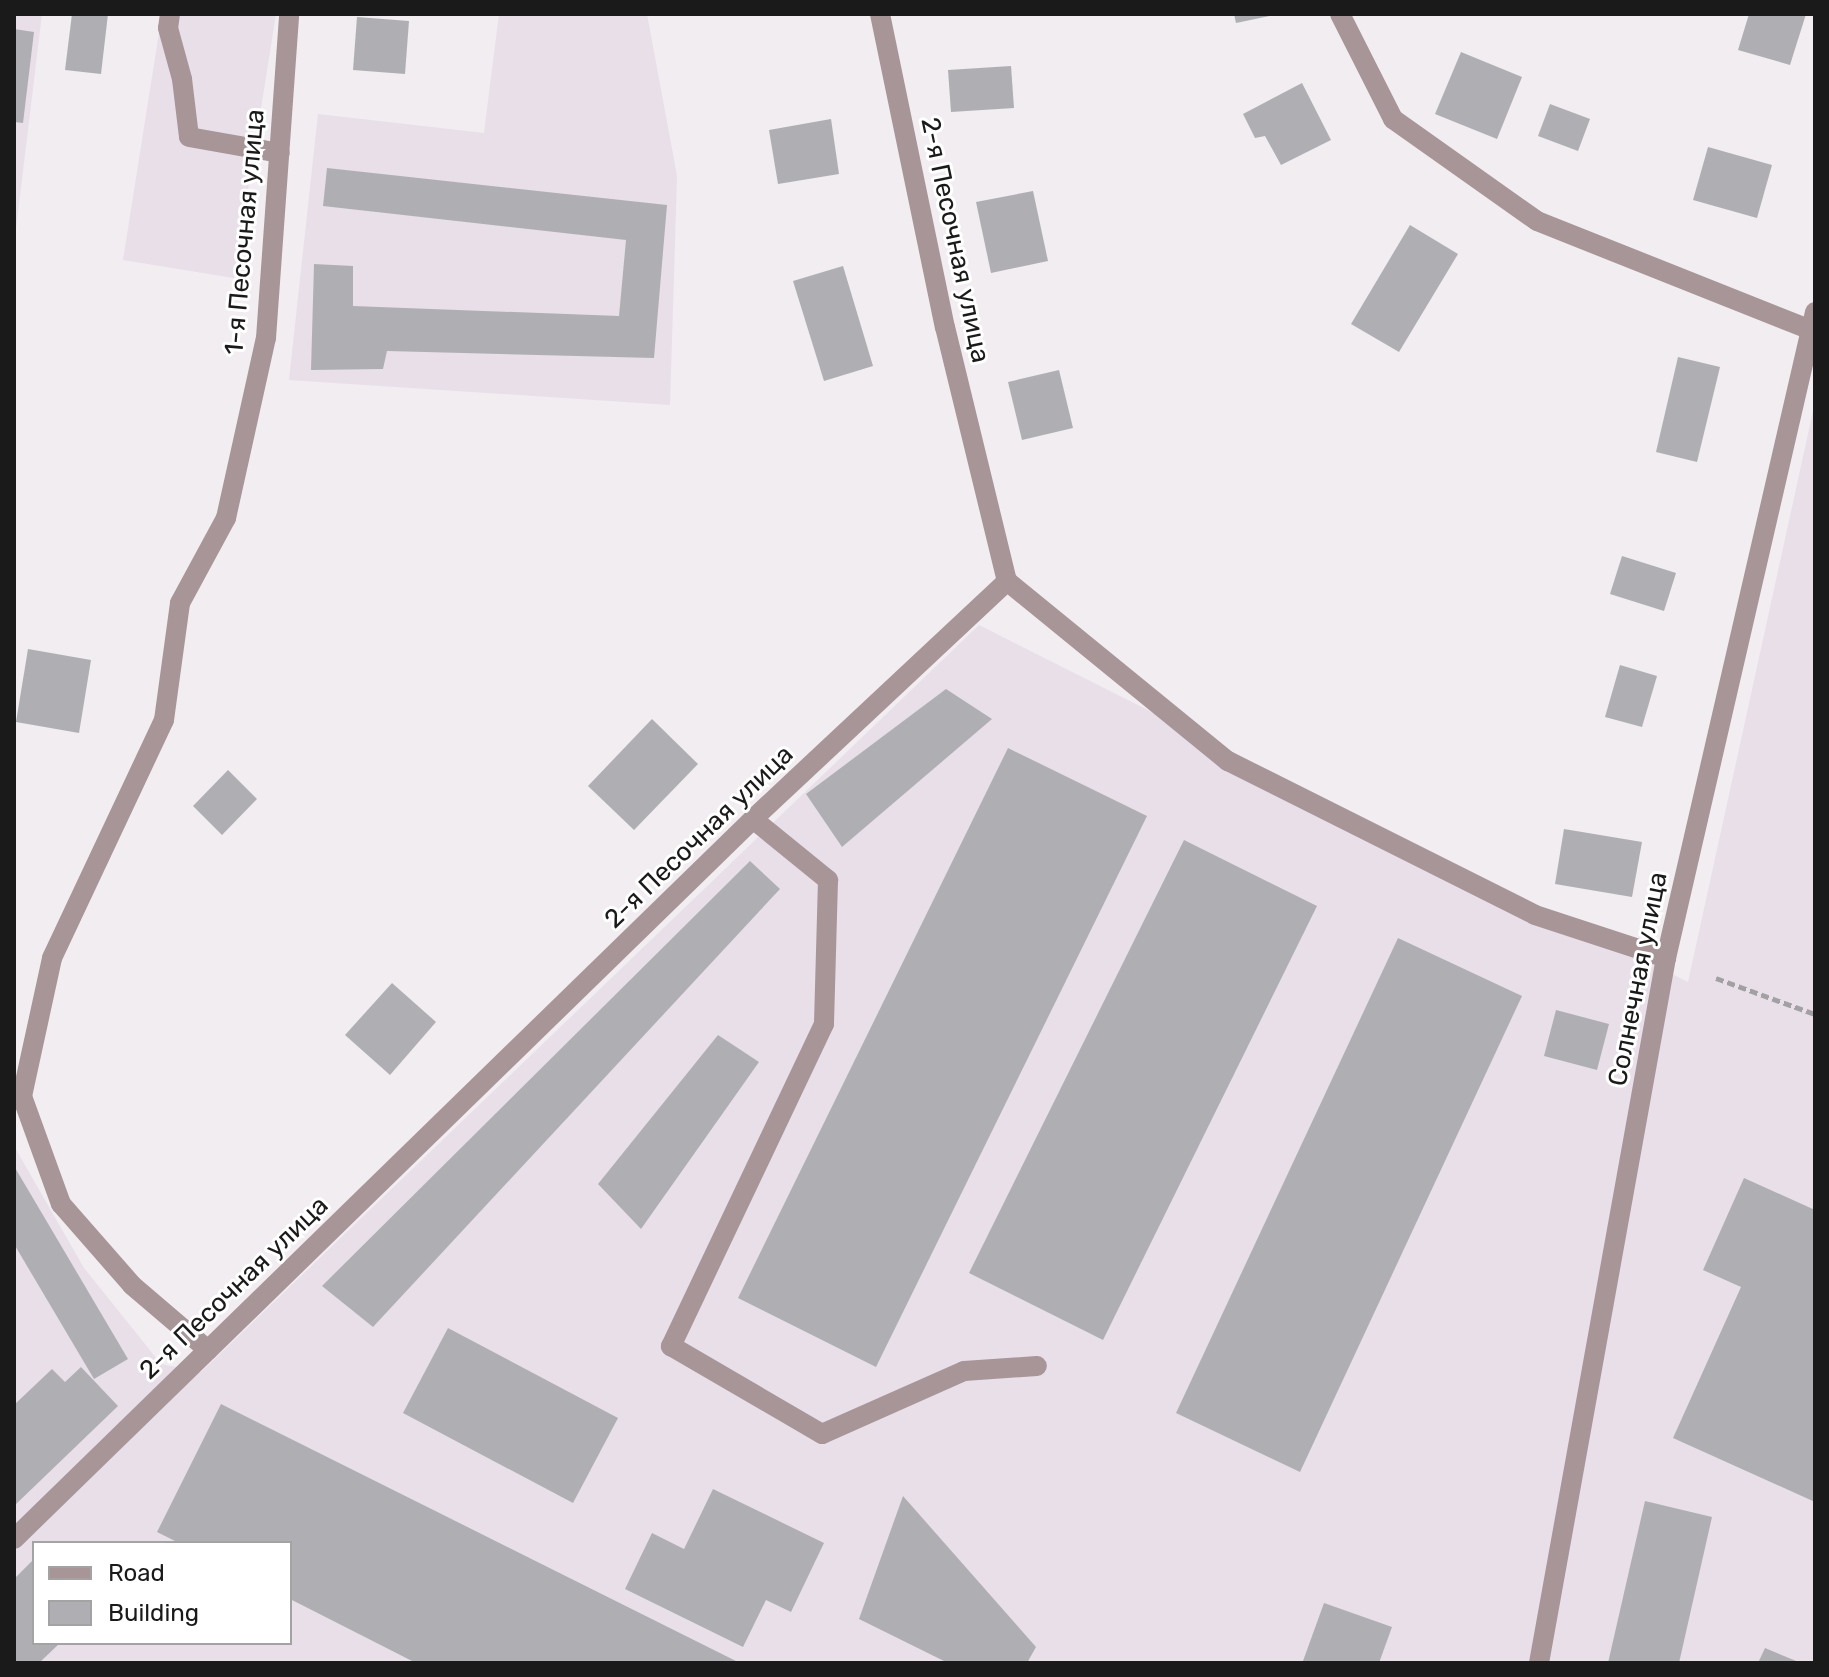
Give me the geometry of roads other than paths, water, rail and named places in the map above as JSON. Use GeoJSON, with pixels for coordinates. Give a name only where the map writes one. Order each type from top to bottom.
{"type":"FeatureCollection","features":[{"type":"Feature","properties":{"kind":"street"},"geometry":{"type":"LineString","coordinates":[[170,14],[168,28],[182,79],[189,137],[280,153]]}},
{"type":"Feature","properties":{"kind":"street","name":"1-я Песочная улица"},"geometry":{"type":"LineString","coordinates":[[208,1350],[132,1285],[61,1204],[22,1096],[52,958],[164,720],[180,603],[226,518],[266,338],[289,14]]}},
{"type":"Feature","properties":{"kind":"street","name":"2-я Песочная улица"},"geometry":{"type":"LineString","coordinates":[[14,1539],[753,819],[1007,581],[945,327],[880,14]]}},
{"type":"Feature","properties":{"kind":"street"},"geometry":{"type":"LineString","coordinates":[[1340,14],[1393,119],[1537,221],[1813,321]]}},
{"type":"Feature","properties":{"kind":"street","name":"Солнечная улица"},"geometry":{"type":"LineString","coordinates":[[1539,1663],[1666,958],[1813,321]]}},
{"type":"Feature","properties":{"kind":"street"},"geometry":{"type":"LineString","coordinates":[[1007,581],[1228,761],[1535,915],[1666,958]]}},
{"type":"Feature","properties":{"kind":"street"},"geometry":{"type":"LineString","coordinates":[[753,819],[828,880],[824,1024],[671,1346],[822,1434],[964,1371],[1037,1366]]}}]}
